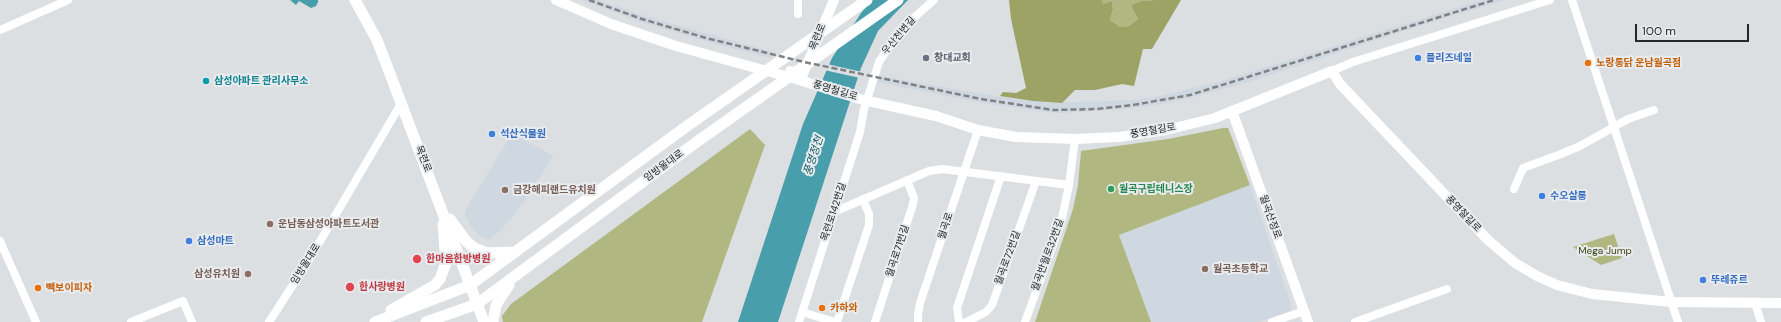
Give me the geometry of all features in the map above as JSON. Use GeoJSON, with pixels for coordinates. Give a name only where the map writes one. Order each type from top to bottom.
{"type":"FeatureCollection","features":[{"type":"Feature","properties":{"kind":"main road","name":"목련로"},"geometry":{"type":"LineString","coordinates":[[355,0],[376,40],[402,102],[484,322]]}},
{"type":"Feature","properties":{"kind":"main road","name":"임방울대로"},"geometry":{"type":"LineString","coordinates":[[375,322],[470,285],[687,126],[867,0]]}},
{"type":"Feature","properties":{"kind":"main road","name":"임방울대로"},"geometry":{"type":"LineString","coordinates":[[426,322],[477,304],[698,141],[898,0]]}},
{"type":"Feature","properties":{"kind":"main road"},"geometry":{"type":"LineString","coordinates":[[441,207],[466,241],[474,248],[487,253],[516,252]]}},
{"type":"Feature","properties":{"kind":"main road"},"geometry":{"type":"LineString","coordinates":[[370,322],[435,284],[440,279],[446,263],[441,207]]}},
{"type":"Feature","properties":{"kind":"main road"},"geometry":{"type":"LineString","coordinates":[[493,322],[498,299],[503,291],[523,270]]}},
{"type":"Feature","properties":{"kind":"street"},"geometry":{"type":"LineString","coordinates":[[0,30],[68,0]]}},
{"type":"Feature","properties":{"kind":"street","name":"풍영철길로"},"geometry":{"type":"LineString","coordinates":[[556,0],[618,26],[676,46],[744,65],[753,62],[865,100],[936,116],[978,130],[1016,137],[1075,139],[1119,137],[1166,130],[1210,120],[1332,71],[1340,84],[1488,240],[1515,263],[1537,276],[1557,285],[1592,294],[1672,302],[1781,303]]}},
{"type":"Feature","properties":{"kind":"street"},"geometry":{"type":"LineString","coordinates":[[798,0],[798,14]]}},
{"type":"Feature","properties":{"kind":"street","name":"목련로"},"geometry":{"type":"LineString","coordinates":[[800,77],[834,0]]}},
{"type":"Feature","properties":{"kind":"street","name":"우산천변길"},"geometry":{"type":"LineString","coordinates":[[865,100],[879,62],[888,47],[910,21],[934,0]]}},
{"type":"Feature","properties":{"kind":"street"},"geometry":{"type":"LineString","coordinates":[[1332,71],[1353,62],[1550,0]]}},
{"type":"Feature","properties":{"kind":"street"},"geometry":{"type":"LineString","coordinates":[[1572,0],[1678,322]]}},
{"type":"Feature","properties":{"kind":"street","name":"목련로142번길"},"geometry":{"type":"LineString","coordinates":[[799,322],[860,132],[865,100]]}},
{"type":"Feature","properties":{"kind":"street","name":"임방울대로"},"geometry":{"type":"LineString","coordinates":[[269,322],[313,254],[402,102]]}},
{"type":"Feature","properties":{"kind":"street"},"geometry":{"type":"LineString","coordinates":[[1514,189],[1523,168],[1580,146],[1614,126],[1654,110]]}},
{"type":"Feature","properties":{"kind":"street","name":"월곡산정로"},"geometry":{"type":"LineString","coordinates":[[1232,111],[1308,322]]}},
{"type":"Feature","properties":{"kind":"street","name":"월곡로"},"geometry":{"type":"LineString","coordinates":[[918,322],[920,303],[978,130]]}},
{"type":"Feature","properties":{"kind":"street","name":"월곡반월로32번길"},"geometry":{"type":"LineString","coordinates":[[1025,322],[1061,223],[1069,185],[1075,139]]}},
{"type":"Feature","properties":{"kind":"street"},"geometry":{"type":"LineString","coordinates":[[834,212],[929,171],[942,169],[1069,185]]}},
{"type":"Feature","properties":{"kind":"street"},"geometry":{"type":"LineString","coordinates":[[959,322],[957,308],[1001,176]]}},
{"type":"Feature","properties":{"kind":"street","name":"월곡로71번길"},"geometry":{"type":"LineString","coordinates":[[875,322],[913,204],[914,198],[907,180]]}},
{"type":"Feature","properties":{"kind":"street","name":"월곡로72번길"},"geometry":{"type":"LineString","coordinates":[[966,322],[986,312],[992,305],[1036,181]]}},
{"type":"Feature","properties":{"kind":"street"},"geometry":{"type":"LineString","coordinates":[[802,312],[836,322],[870,225],[870,214],[863,199]]}},
{"type":"Feature","properties":{"kind":"street"},"geometry":{"type":"LineString","coordinates":[[0,241],[36,322]]}},
{"type":"Feature","properties":{"kind":"street"},"geometry":{"type":"LineString","coordinates":[[1355,322],[1447,289]]}},
{"type":"Feature","properties":{"kind":"street"},"geometry":{"type":"LineString","coordinates":[[131,322],[183,301],[192,322]]}},
{"type":"Feature","properties":{"kind":"street"},"geometry":{"type":"LineString","coordinates":[[1755,303],[1761,322]]}},
{"type":"Feature","properties":{"kind":"street"},"geometry":{"type":"LineString","coordinates":[[1272,322],[1304,311]]}},
{"type":"Feature","properties":{"kind":"shaded area"},"geometry":{"type":"Polygon","coordinates":[[[581,0],[599,0],[644,16],[773,52],[771,58],[705,41],[641,22],[581,0]]]}},
{"type":"Feature","properties":{"kind":"shaded area"},"geometry":{"type":"Polygon","coordinates":[[[1482,0],[1505,0],[1425,24],[1245,83],[1182,100],[1137,108],[1062,113],[1047,112],[983,103],[877,82],[880,76],[983,94],[1047,103],[1135,100],[1160,96],[1222,81],[1482,0]]]}},
{"type":"Feature","properties":{"kind":"shaded area","name":"금강해피랜드유치원"},"geometry":{"type":"Polygon","coordinates":[[[512,133],[553,156],[515,214],[501,230],[490,239],[486,239],[471,227],[465,215],[466,209],[512,133]]]}},
{"type":"Feature","properties":{"kind":"shaded area","name":"월곡초등학교"},"geometry":{"type":"Polygon","coordinates":[[[1250,185],[1291,304],[1291,311],[1259,322],[1151,322],[1119,235],[1250,185]]]}},
{"type":"Feature","properties":{"kind":"green space"},"geometry":{"type":"Polygon","coordinates":[[[1009,0],[1102,0],[1103,4],[1112,1],[1113,9],[1110,20],[1120,27],[1129,26],[1138,19],[1132,5],[1142,1],[1181,0],[1152,49],[1143,49],[1134,86],[1122,84],[1095,90],[1075,90],[1062,103],[1033,101],[1000,96],[1003,92],[1016,93],[1026,88],[1011,19],[1009,0]]]}},
{"type":"Feature","properties":{"kind":"green space"},"geometry":{"type":"Polygon","coordinates":[[[1102,0],[1154,0],[1142,1],[1133,10],[1138,19],[1129,26],[1120,27],[1110,20],[1113,9],[1112,1],[1103,4],[1102,0]]]}},
{"type":"Feature","properties":{"kind":"green space"},"geometry":{"type":"Polygon","coordinates":[[[1228,128],[1250,185],[1119,235],[1151,322],[1035,322],[1073,209],[1078,185],[1081,151],[1168,139],[1228,128]]]}},
{"type":"Feature","properties":{"kind":"green space"},"geometry":{"type":"Polygon","coordinates":[[[750,129],[765,145],[702,322],[503,322],[502,316],[511,304],[750,129]]]}},
{"type":"Feature","properties":{"kind":"green space","name":"Mega Jump"},"geometry":{"type":"Polygon","coordinates":[[[1614,234],[1622,258],[1601,265],[1573,247],[1614,234]]]}},
{"type":"Feature","properties":{"kind":"water"},"geometry":{"type":"Polygon","coordinates":[[[290,0],[318,0],[318,2],[316,6],[311,8],[299,1],[296,5],[290,0]]]}},
{"type":"Feature","properties":{"kind":"water","name":"풍영정천"},"geometry":{"type":"Polygon","coordinates":[[[872,0],[908,0],[878,31],[861,68],[778,322],[738,322],[803,124],[832,58],[861,13],[872,0]]]}},
{"type":"Feature","properties":{"kind":"pier"},"geometry":{"type":"Polygon","coordinates":[[[827,64],[862,72],[860,78],[824,70],[827,64]]]}},
{"type":"Feature","properties":{"kind":"railway"},"geometry":{"type":"LineString","coordinates":[[589,0],[642,19],[706,38],[804,62],[981,99],[1053,110],[1097,109],[1133,105],[1190,95],[1494,0]]}},
{"type":"Feature","properties":{"kind":"place","name":"창대교회"},"geometry":{"type":"Point","coordinates":[926,58]}},
{"type":"Feature","properties":{"kind":"place","name":"플리즈네일"},"geometry":{"type":"Point","coordinates":[1418,58]}},
{"type":"Feature","properties":{"kind":"place","name":"노랑통닭 운남월곡점"},"geometry":{"type":"Point","coordinates":[1588,63]}},
{"type":"Feature","properties":{"kind":"place","name":"삼성아파트 관리사무소"},"geometry":{"type":"Point","coordinates":[206,81]}},
{"type":"Feature","properties":{"kind":"place","name":"석산식물원"},"geometry":{"type":"Point","coordinates":[492,134]}},
{"type":"Feature","properties":{"kind":"place","name":"월곡구립테니스장"},"geometry":{"type":"Point","coordinates":[1111,189]}},
{"type":"Feature","properties":{"kind":"place","name":"금강해피랜드유치원"},"geometry":{"type":"Point","coordinates":[505,190]}},
{"type":"Feature","properties":{"kind":"place","name":"수오살롱"},"geometry":{"type":"Point","coordinates":[1542,196]}},
{"type":"Feature","properties":{"kind":"place","name":"운남동삼성아파트도서관"},"geometry":{"type":"Point","coordinates":[270,224]}},
{"type":"Feature","properties":{"kind":"place","name":"삼성마트"},"geometry":{"type":"Point","coordinates":[189,241]}},
{"type":"Feature","properties":{"kind":"place","name":"한마음한방병원"},"geometry":{"type":"Point","coordinates":[417,259]}},
{"type":"Feature","properties":{"kind":"place","name":"월곡초등학교"},"geometry":{"type":"Point","coordinates":[1205,269]}},
{"type":"Feature","properties":{"kind":"place","name":"삼성유치원"},"geometry":{"type":"Point","coordinates":[248,274]}},
{"type":"Feature","properties":{"kind":"place","name":"뚜레쥬르"},"geometry":{"type":"Point","coordinates":[1703,280]}},
{"type":"Feature","properties":{"kind":"place","name":"한사랑병원"},"geometry":{"type":"Point","coordinates":[350,287]}},
{"type":"Feature","properties":{"kind":"place","name":"빽보이피자"},"geometry":{"type":"Point","coordinates":[38,288]}},
{"type":"Feature","properties":{"kind":"place","name":"카하와"},"geometry":{"type":"Point","coordinates":[822,308]}}]}
